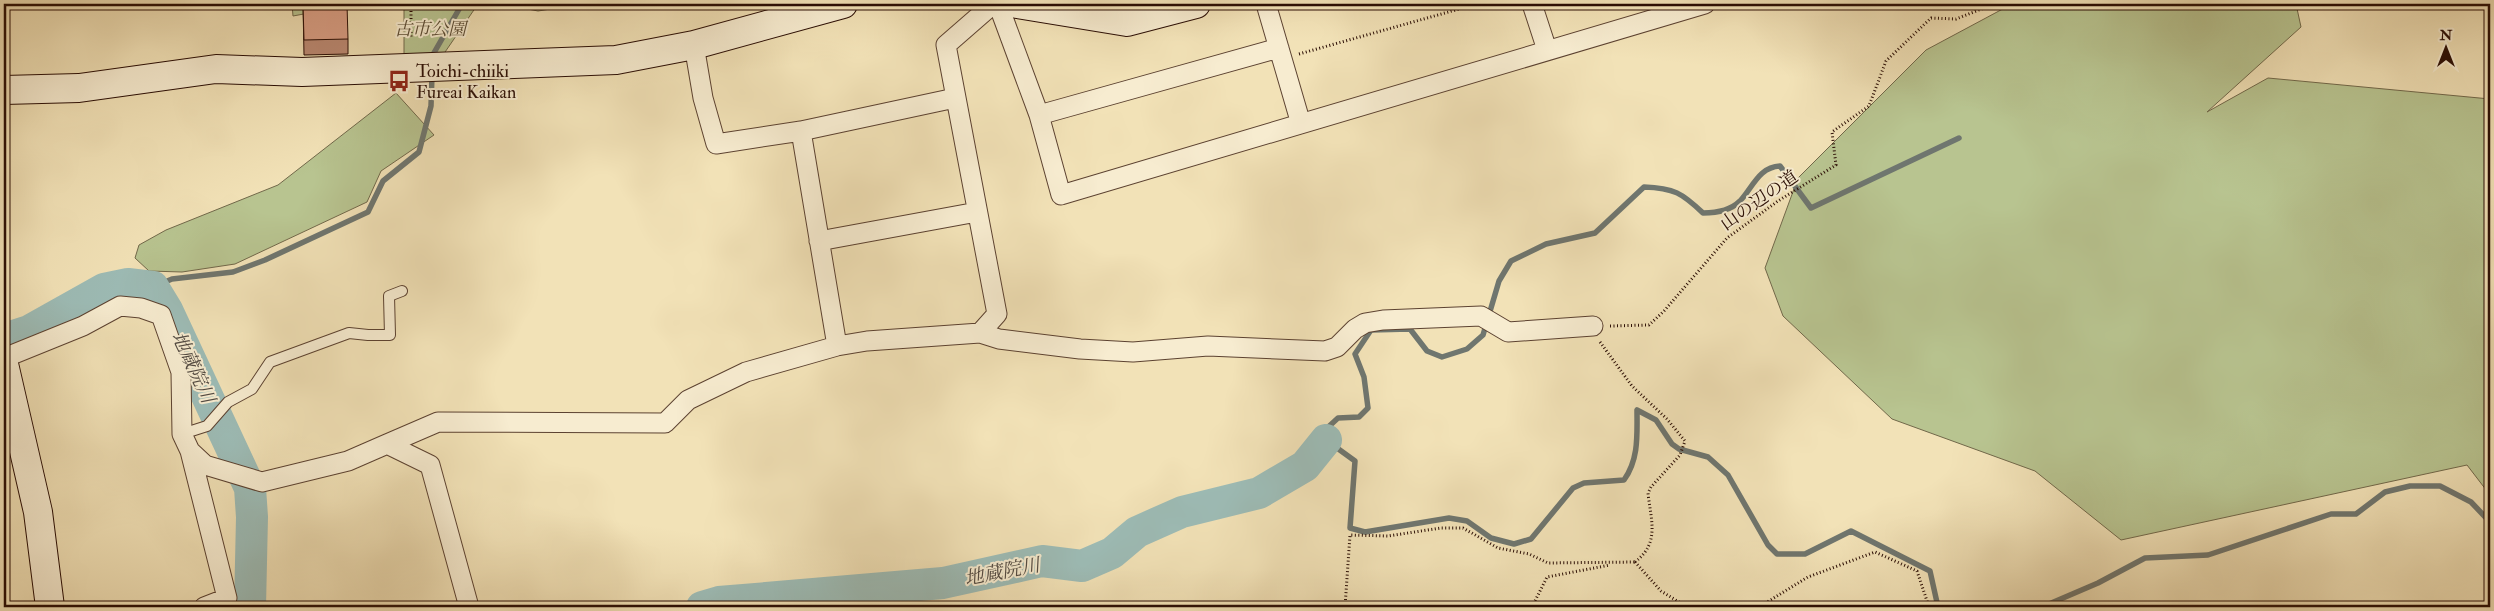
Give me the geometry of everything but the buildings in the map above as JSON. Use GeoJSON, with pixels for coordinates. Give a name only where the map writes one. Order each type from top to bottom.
{"type":"FeatureCollection","features":[{"type":"Feature","properties":{"kind":"street"},"geometry":{"type":"LineString","coordinates":[[4,90],[79,88],[216,69],[302,72],[431,68],[466,64],[616,60],[694,45],[844,4]]}},
{"type":"Feature","properties":{"kind":"street"},"geometry":{"type":"LineString","coordinates":[[980,333],[997,314],[946,45],[992,4]]}},
{"type":"Feature","properties":{"kind":"street"},"geometry":{"type":"LineString","coordinates":[[998,4],[1039,115],[1060,195],[1705,4]]}},
{"type":"Feature","properties":{"kind":"street"},"geometry":{"type":"LineString","coordinates":[[1018,4],[1131,13],[1196,4]]}},
{"type":"Feature","properties":{"kind":"street"},"geometry":{"type":"LineString","coordinates":[[1266,4],[1301,124]]}},
{"type":"Feature","properties":{"kind":"street"},"geometry":{"type":"LineString","coordinates":[[1532,4],[1548,50]]}},
{"type":"Feature","properties":{"kind":"street"},"geometry":{"type":"LineString","coordinates":[[694,45],[704,98],[716,144],[801,131],[956,98]]}},
{"type":"Feature","properties":{"kind":"street"},"geometry":{"type":"LineString","coordinates":[[1039,115],[1280,54]]}},
{"type":"Feature","properties":{"kind":"street"},"geometry":{"type":"LineString","coordinates":[[801,131],[837,346]]}},
{"type":"Feature","properties":{"kind":"street"},"geometry":{"type":"LineString","coordinates":[[819,240],[977,212]]}},
{"type":"Feature","properties":{"kind":"street"},"geometry":{"type":"LineString","coordinates":[[4,358],[83,326],[120,306],[141,308],[161,315],[181,372],[186,442],[227,598],[204,607]]}},
{"type":"Feature","properties":{"kind":"street"},"geometry":{"type":"LineString","coordinates":[[186,442],[205,465],[262,482],[348,461],[438,422],[665,423],[688,400],[746,372],[837,346],[867,341],[980,333],[1008,340],[1080,349],[1132,352],[1208,346],[1325,351],[1337,347],[1355,329],[1364,324],[1383,320],[1481,316],[1508,332],[1593,326]]}},
{"type":"Feature","properties":{"kind":"street"},"geometry":{"type":"LineString","coordinates":[[4,364],[38,512],[50,607]]}},
{"type":"Feature","properties":{"kind":"street"},"geometry":{"type":"LineString","coordinates":[[387,444],[430,465],[470,607]]}},
{"type":"Feature","properties":{"kind":"lane"},"geometry":{"type":"LineString","coordinates":[[186,442],[207,426],[228,402],[252,389],[270,362],[349,333],[368,335],[390,334],[389,296],[402,291]]}},
{"type":"Feature","properties":{"kind":"path"},"geometry":{"type":"LineString","coordinates":[[411,4],[411,39]]}},
{"type":"Feature","properties":{"kind":"path"},"geometry":{"type":"LineString","coordinates":[[1280,54],[1477,4]]}},
{"type":"Feature","properties":{"kind":"path","name":"山の辺の道"},"geometry":{"type":"LineString","coordinates":[[1593,326],[1649,325],[1664,311],[1727,238],[1778,200],[1836,165],[1832,132],[1869,106],[1886,61],[1918,30],[1931,18],[1956,19],[1994,4]]}},
{"type":"Feature","properties":{"kind":"path"},"geometry":{"type":"LineString","coordinates":[[1345,607],[1350,535],[1388,536],[1441,528],[1463,528],[1498,548],[1529,554],[1548,563],[1635,562],[1644,555],[1652,540],[1648,493],[1651,487],[1680,455],[1685,441],[1667,419],[1632,386],[1601,344],[1593,326]]}},
{"type":"Feature","properties":{"kind":"path"},"geometry":{"type":"LineString","coordinates":[[1759,607],[1808,577],[1876,552],[1917,571],[1929,607]]}},
{"type":"Feature","properties":{"kind":"path"},"geometry":{"type":"LineString","coordinates":[[1635,562],[1661,591],[1687,607]]}},
{"type":"Feature","properties":{"kind":"path"},"geometry":{"type":"LineString","coordinates":[[1532,607],[1548,577],[1618,563]]}},
{"type":"Feature","properties":{"kind":"green space","name":"古市公園"},"geometry":{"type":"Polygon","coordinates":[[[292,4],[357,4],[293,16],[292,4]]]}},
{"type":"Feature","properties":{"kind":"green space","name":"古市公園"},"geometry":{"type":"Polygon","coordinates":[[[404,4],[478,4],[443,55],[404,56],[404,4]]]}},
{"type":"Feature","properties":{"kind":"green space","name":"古市公園"},"geometry":{"type":"Polygon","coordinates":[[[502,4],[582,4],[538,11],[502,4]]]}},
{"type":"Feature","properties":{"kind":"green space"},"geometry":{"type":"Polygon","coordinates":[[[2012,4],[2296,4],[2301,27],[2207,112],[2268,78],[2490,99],[2490,495],[2467,465],[2121,540],[2035,471],[1892,419],[1783,316],[1765,268],[1798,178],[1926,50],[2012,4]]]}},
{"type":"Feature","properties":{"kind":"green space"},"geometry":{"type":"Polygon","coordinates":[[[396,93],[434,135],[381,171],[367,202],[235,264],[182,272],[149,271],[135,258],[139,245],[166,230],[278,185],[396,93]]]}},
{"type":"Feature","properties":{"kind":"waterway"},"geometry":{"type":"LineString","coordinates":[[431,58],[462,4]]}},
{"type":"Feature","properties":{"kind":"waterway"},"geometry":{"type":"LineString","coordinates":[[153,287],[172,279],[233,272],[265,260],[368,212],[383,181],[419,152],[431,106],[432,75]]}},
{"type":"Feature","properties":{"kind":"waterway","name":"地蔵院川"},"geometry":{"type":"LineString","coordinates":[[1938,607],[1930,571],[1851,531],[1805,554],[1777,554],[1768,545],[1728,475],[1708,457],[1679,449],[1672,444],[1656,420],[1637,410],[1635,455],[1624,480],[1584,483],[1573,488],[1531,539],[1514,544],[1491,538],[1467,521],[1449,518],[1365,532],[1350,528],[1355,461],[1326,440],[1325,430],[1338,418],[1359,417],[1368,408],[1364,377],[1355,354],[1371,330],[1410,329],[1427,351],[1442,357],[1467,349],[1483,335],[1499,281],[1511,261],[1546,244],[1595,233],[1644,187],[1670,190],[1677,193],[1703,213],[1718,212],[1740,201],[1757,179],[1767,170],[1780,166],[1811,208],[1959,138]]}},
{"type":"Feature","properties":{"kind":"waterway","name":"地蔵院川"},"geometry":{"type":"LineString","coordinates":[[4,339],[29,331],[104,289],[128,284],[153,287],[167,310],[250,488],[252,517],[250,607]]}},
{"type":"Feature","properties":{"kind":"waterway","name":"地蔵院川"},"geometry":{"type":"LineString","coordinates":[[702,607],[719,602],[943,583],[1042,561],[1082,566],[1112,553],[1137,532],[1182,512],[1259,493],[1305,466],[1326,440]]}},
{"type":"Feature","properties":{"kind":"waterway"},"geometry":{"type":"LineString","coordinates":[[2012,607],[2049,604],[2098,583],[2145,558],[2208,555],[2331,514],[2356,514],[2385,492],[2410,486],[2440,486],[2471,502],[2490,522]]}},
{"type":"Feature","properties":{"kind":"place","name":"Toichi-chiiki Fureai Kaikan"},"geometry":{"type":"Point","coordinates":[399,81]}}]}
